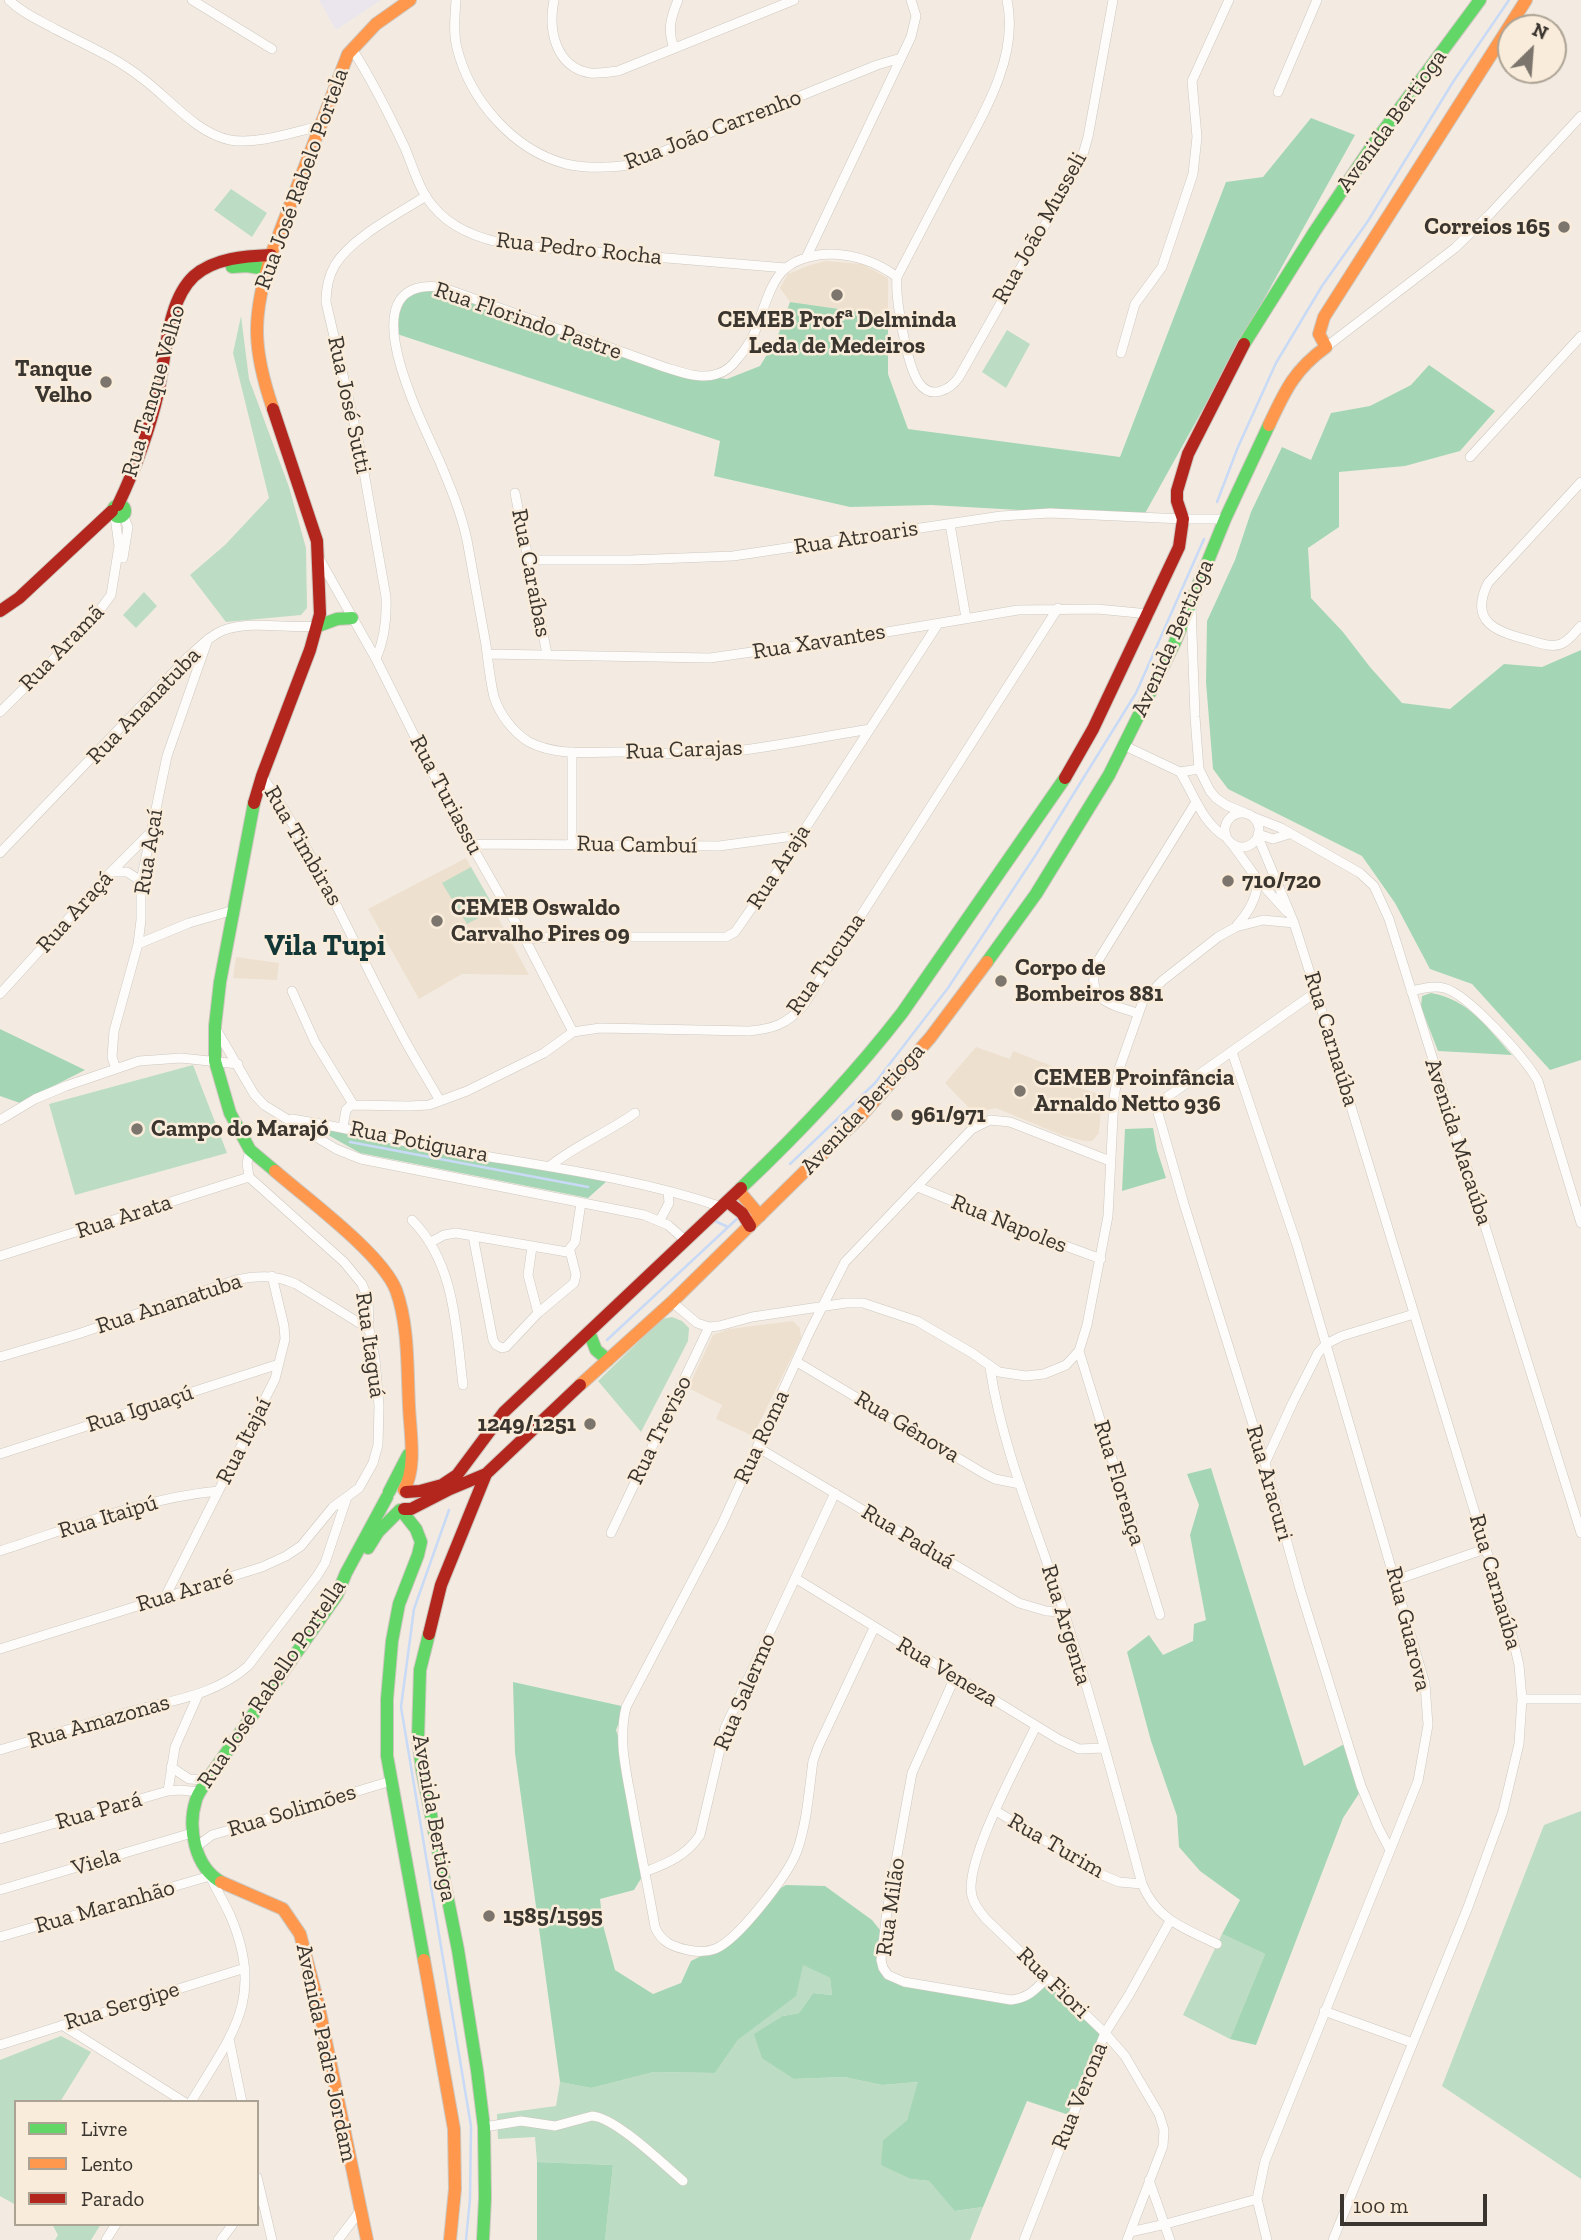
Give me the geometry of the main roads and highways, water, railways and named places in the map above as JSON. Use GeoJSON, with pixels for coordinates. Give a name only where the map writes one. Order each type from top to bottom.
{"type":"FeatureCollection","features":[{"type":"Feature","properties":{"kind":"waterway"},"geometry":{"type":"LineString","coordinates":[[1217,502],[1238,447],[1276,363],[1322,286],[1368,221],[1453,82],[1509,0]]}},
{"type":"Feature","properties":{"kind":"waterway"},"geometry":{"type":"LineString","coordinates":[[790,1164],[875,1083],[948,988],[1037,853],[1136,693],[1204,539]]}},
{"type":"Feature","properties":{"kind":"waterway"},"geometry":{"type":"LineString","coordinates":[[350,1142],[588,1187]]}},
{"type":"Feature","properties":{"kind":"waterway"},"geometry":{"type":"LineString","coordinates":[[607,1340],[740,1216]]}},
{"type":"Feature","properties":{"kind":"waterway"},"geometry":{"type":"LineString","coordinates":[[715,1221],[728,1227]]}},
{"type":"Feature","properties":{"kind":"waterway"},"geometry":{"type":"LineString","coordinates":[[449,1510],[414,1609],[401,1707],[471,2126],[470,2199],[466,2240]]}},
{"type":"Feature","properties":{"kind":"place","name":"Correios 165"},"geometry":{"type":"Point","coordinates":[1564,227]}},
{"type":"Feature","properties":{"kind":"place","name":"CEMEB Profª Delminda Leda de Medeiros"},"geometry":{"type":"Point","coordinates":[837,295]}},
{"type":"Feature","properties":{"kind":"place","name":"Tanque Velho"},"geometry":{"type":"Point","coordinates":[106,382]}},
{"type":"Feature","properties":{"kind":"place","name":"710/720"},"geometry":{"type":"Point","coordinates":[1228,881]}},
{"type":"Feature","properties":{"kind":"place","name":"CEMEB Oswaldo Carvalho Pires 09"},"geometry":{"type":"Point","coordinates":[437,921]}},
{"type":"Feature","properties":{"kind":"place","name":"Corpo de Bombeiros 881"},"geometry":{"type":"Point","coordinates":[1001,981]}},
{"type":"Feature","properties":{"kind":"place","name":"CEMEB Proinfância Arnaldo Netto 936"},"geometry":{"type":"Point","coordinates":[1020,1091]}},
{"type":"Feature","properties":{"kind":"place","name":"961/971"},"geometry":{"type":"Point","coordinates":[897,1115]}},
{"type":"Feature","properties":{"kind":"place","name":"Campo do Marajó"},"geometry":{"type":"Point","coordinates":[137,1129]}},
{"type":"Feature","properties":{"kind":"place","name":"1249/1251"},"geometry":{"type":"Point","coordinates":[590,1424]}},
{"type":"Feature","properties":{"kind":"place","name":"1585/1595"},"geometry":{"type":"Point","coordinates":[489,1916]}},
{"type":"Feature","properties":{"kind":"district","name":"Vila Tupi"},"geometry":{"type":"Point","coordinates":[325,946]}}]}
